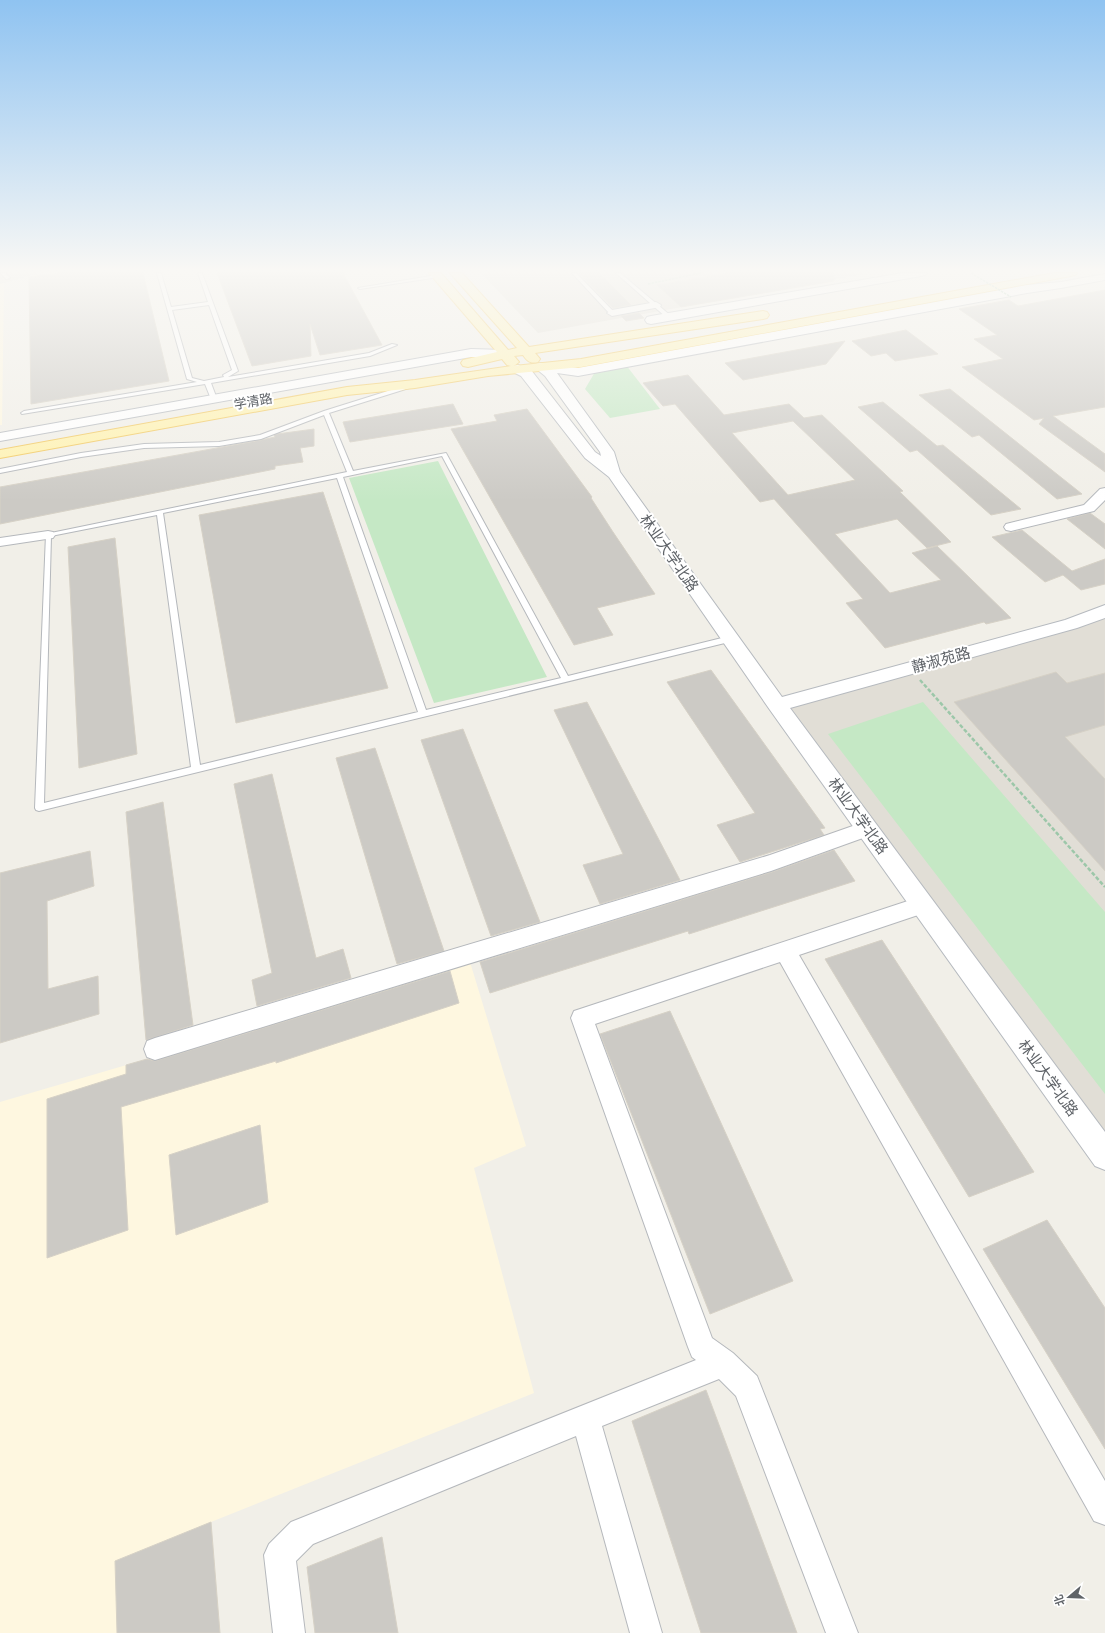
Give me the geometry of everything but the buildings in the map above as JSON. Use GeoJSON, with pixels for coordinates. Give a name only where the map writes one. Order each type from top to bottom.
{"type":"FeatureCollection","features":[{"type":"Feature","properties":{"kind":"main road"},"geometry":{"type":"LineString","coordinates":[[501,349],[518,369]]}},
{"type":"Feature","properties":{"kind":"main road","name":"学清路"},"geometry":{"type":"LineString","coordinates":[[0,446],[479,361],[505,354],[537,349]]}},
{"type":"Feature","properties":{"kind":"main road","name":"学清路"},"geometry":{"type":"LineString","coordinates":[[0,454],[347,391],[415,384],[518,369],[582,362],[652,349]]}},
{"type":"Feature","properties":{"kind":"main road"},"geometry":{"type":"LineString","coordinates":[[526,351],[541,367]]}},
{"type":"Feature","properties":{"kind":"main road"},"geometry":{"type":"LineString","coordinates":[[199,410],[214,399]]}},
{"type":"Feature","properties":{"kind":"street","name":"学清路"},"geometry":{"type":"LineString","coordinates":[[541,367],[578,372],[702,349]]}},
{"type":"Feature","properties":{"kind":"street","name":"学清路"},"geometry":{"type":"LineString","coordinates":[[0,437],[471,353],[505,354]]}},
{"type":"Feature","properties":{"kind":"street","name":"林业大学北路"},"geometry":{"type":"LineString","coordinates":[[541,367],[550,373],[607,452],[614,474]]}},
{"type":"Feature","properties":{"kind":"street","name":"林业大学北路"},"geometry":{"type":"LineString","coordinates":[[518,369],[526,373],[590,455],[614,474],[777,705],[1105,1156]]}},
{"type":"Feature","properties":{"kind":"street"},"geometry":{"type":"LineString","coordinates":[[1011,526],[1089,508],[1105,492]]}},
{"type":"Feature","properties":{"kind":"street"},"geometry":{"type":"LineString","coordinates":[[0,542],[48,535]]}},
{"type":"Feature","properties":{"kind":"street","name":"静淑苑路"},"geometry":{"type":"LineString","coordinates":[[777,705],[1070,624],[1105,611]]}},
{"type":"Feature","properties":{"kind":"street"},"geometry":{"type":"LineString","coordinates":[[156,1049],[771,863],[867,829]]}},
{"type":"Feature","properties":{"kind":"street"},"geometry":{"type":"LineString","coordinates":[[842,1633],[747,1386],[723,1363],[702,1347],[582,1018],[923,905]]}},
{"type":"Feature","properties":{"kind":"street"},"geometry":{"type":"LineString","coordinates":[[785,951],[1105,1510]]}},
{"type":"Feature","properties":{"kind":"street"},"geometry":{"type":"LineString","coordinates":[[289,1633],[280,1555],[302,1533],[723,1363]]}},
{"type":"Feature","properties":{"kind":"street"},"geometry":{"type":"LineString","coordinates":[[585,1418],[646,1633]]}},
{"type":"Feature","properties":{"kind":"lane"},"geometry":{"type":"LineString","coordinates":[[181,349],[190,379],[208,383],[235,371],[227,349]]}},
{"type":"Feature","properties":{"kind":"lane"},"geometry":{"type":"LineString","coordinates":[[24,413],[208,383],[370,354],[383,349]]}},
{"type":"Feature","properties":{"kind":"lane"},"geometry":{"type":"LineString","coordinates":[[208,383],[214,399]]}},
{"type":"Feature","properties":{"kind":"lane","name":"学清路"},"geometry":{"type":"LineString","coordinates":[[0,471],[81,455],[144,446],[219,444],[261,437],[326,412],[415,384]]}},
{"type":"Feature","properties":{"kind":"lane"},"geometry":{"type":"LineString","coordinates":[[326,412],[350,473]]}},
{"type":"Feature","properties":{"kind":"lane"},"geometry":{"type":"LineString","coordinates":[[566,679],[444,454],[48,535],[39,808],[730,639]]}},
{"type":"Feature","properties":{"kind":"lane"},"geometry":{"type":"LineString","coordinates":[[339,475],[423,714]]}},
{"type":"Feature","properties":{"kind":"lane"},"geometry":{"type":"LineString","coordinates":[[160,512],[196,770]]}},
{"type":"Feature","properties":{"kind":"path"},"geometry":{"type":"LineString","coordinates":[[910,668],[1105,888]]}},
{"type":"Feature","properties":{"kind":"shaded area"},"geometry":{"type":"Polygon","coordinates":[[[0,349],[3,349],[2,425],[0,425],[0,349]]]}},
{"type":"Feature","properties":{"kind":"shaded area"},"geometry":{"type":"Polygon","coordinates":[[[1105,613],[1105,1131],[777,705],[1105,613]]]}},
{"type":"Feature","properties":{"kind":"shaded area"},"geometry":{"type":"Polygon","coordinates":[[[470,962],[526,1146],[474,1168],[534,1393],[211,1522],[220,1633],[0,1633],[0,1102],[253,1028],[470,962]]]}},
{"type":"Feature","properties":{"kind":"green space"},"geometry":{"type":"Polygon","coordinates":[[[626,365],[660,409],[610,418],[585,389],[595,372],[626,365]]]}},
{"type":"Feature","properties":{"kind":"green space"},"geometry":{"type":"Polygon","coordinates":[[[438,461],[547,677],[434,703],[349,478],[438,461]]]}},
{"type":"Feature","properties":{"kind":"green space"},"geometry":{"type":"Polygon","coordinates":[[[923,702],[1105,912],[1105,1094],[828,734],[923,702]]]}}]}
